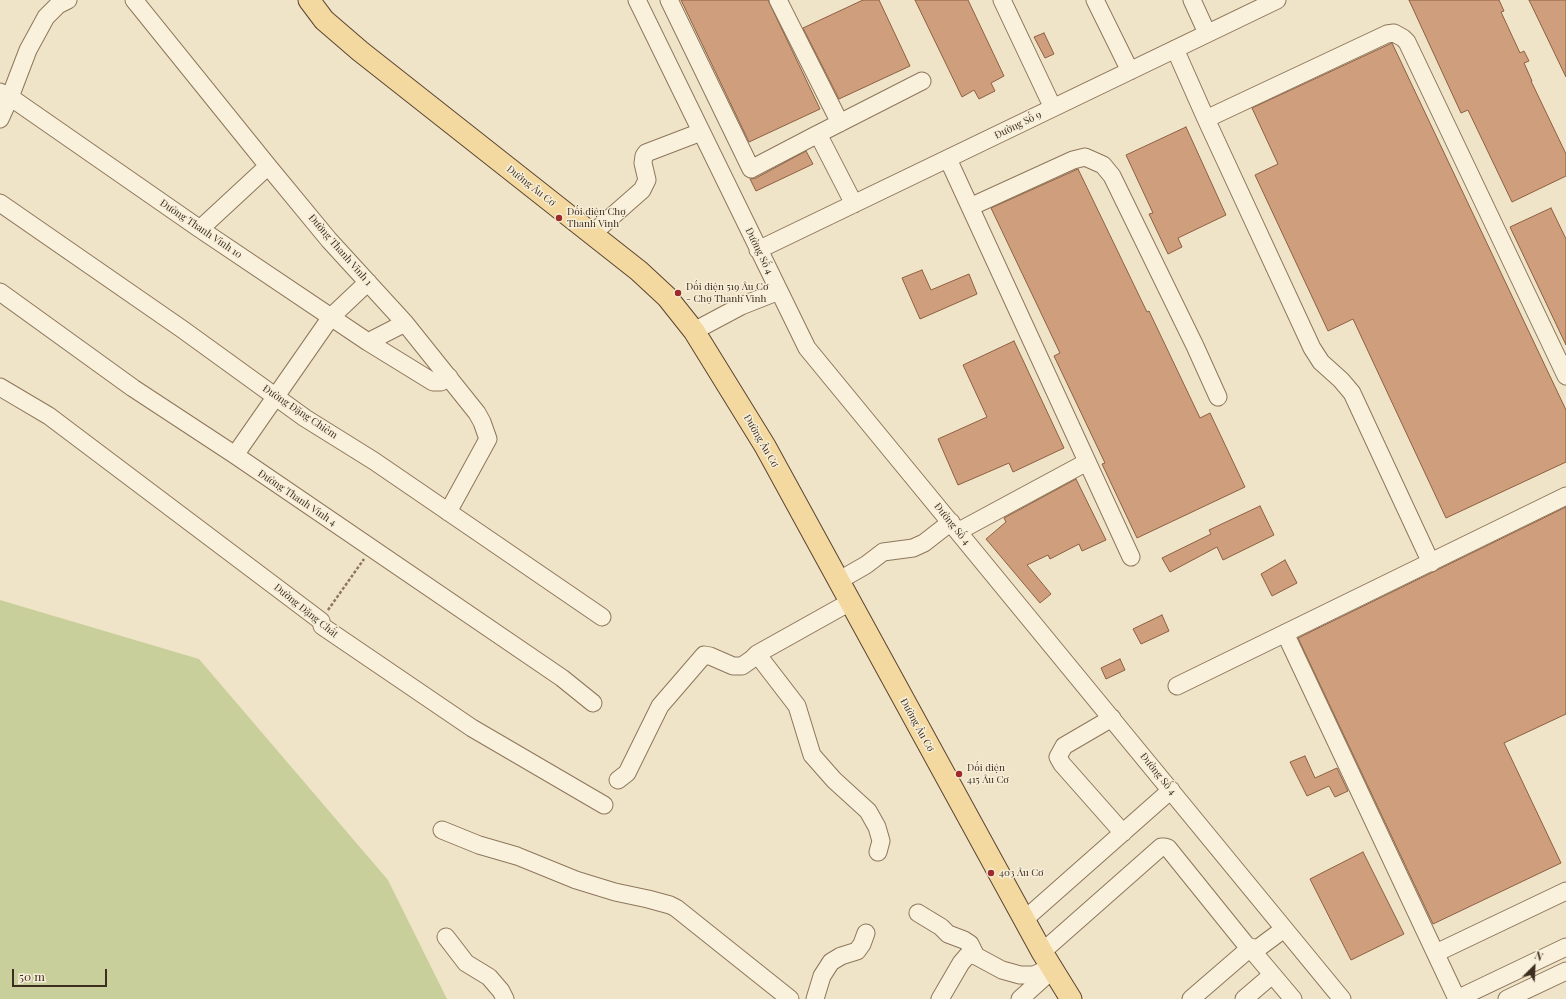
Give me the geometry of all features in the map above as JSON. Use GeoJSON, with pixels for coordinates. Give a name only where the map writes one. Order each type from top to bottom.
{"type":"FeatureCollection","features":[{"type":"Feature","properties":{"kind":"main road","name":"Đường Âu Cơ"},"geometry":{"type":"LineString","coordinates":[[309,0],[324,20],[360,52],[639,271],[667,297],[694,331],[766,446],[838,581],[1049,963],[1071,999]]}},
{"type":"Feature","properties":{"kind":"street","name":"Đường Thanh Vinh 1"},"geometry":{"type":"LineString","coordinates":[[134,0],[329,240],[405,323],[477,413],[488,439],[448,512]]}},
{"type":"Feature","properties":{"kind":"street","name":"Đường Số 4"},"geometry":{"type":"LineString","coordinates":[[637,0],[807,348],[1342,999]]}},
{"type":"Feature","properties":{"kind":"street"},"geometry":{"type":"LineString","coordinates":[[669,0],[751,169],[922,81]]}},
{"type":"Feature","properties":{"kind":"street"},"geometry":{"type":"LineString","coordinates":[[778,0],[840,123]]}},
{"type":"Feature","properties":{"kind":"street"},"geometry":{"type":"LineString","coordinates":[[1002,0],[1053,108]]}},
{"type":"Feature","properties":{"kind":"street"},"geometry":{"type":"LineString","coordinates":[[1095,0],[1130,71]]}},
{"type":"Feature","properties":{"kind":"street"},"geometry":{"type":"LineString","coordinates":[[1192,0],[1207,33]]}},
{"type":"Feature","properties":{"kind":"street","name":"Đường Số 9"},"geometry":{"type":"LineString","coordinates":[[758,250],[1176,49],[1207,33],[1243,7],[1277,0]]}},
{"type":"Feature","properties":{"kind":"street"},"geometry":{"type":"LineString","coordinates":[[0,119],[5,95],[46,17],[59,2]]}},
{"type":"Feature","properties":{"kind":"street"},"geometry":{"type":"LineString","coordinates":[[1206,119],[1387,34],[1394,33],[1404,38],[1408,42],[1566,376]]}},
{"type":"Feature","properties":{"kind":"street"},"geometry":{"type":"LineString","coordinates":[[1176,49],[1206,119],[1312,348],[1321,362],[1341,380],[1352,393],[1431,563]]}},
{"type":"Feature","properties":{"kind":"street","name":"Đường Thanh Vinh 10"},"geometry":{"type":"LineString","coordinates":[[5,95],[368,342],[433,382],[441,382],[448,377]]}},
{"type":"Feature","properties":{"kind":"street"},"geometry":{"type":"LineString","coordinates":[[592,234],[642,190],[647,180],[643,164],[646,152],[701,132]]}},
{"type":"Feature","properties":{"kind":"street"},"geometry":{"type":"LineString","coordinates":[[818,134],[854,204]]}},
{"type":"Feature","properties":{"kind":"street"},"geometry":{"type":"LineString","coordinates":[[970,207],[1073,160],[1085,157],[1102,165],[1112,176],[1196,346],[1218,397]]}},
{"type":"Feature","properties":{"kind":"street"},"geometry":{"type":"LineString","coordinates":[[948,159],[1131,557]]}},
{"type":"Feature","properties":{"kind":"street"},"geometry":{"type":"LineString","coordinates":[[200,228],[268,166]]}},
{"type":"Feature","properties":{"kind":"street","name":"Đường Đặng Chiêm"},"geometry":{"type":"LineString","coordinates":[[0,203],[182,329],[305,418],[374,461],[602,617]]}},
{"type":"Feature","properties":{"kind":"street"},"geometry":{"type":"LineString","coordinates":[[235,455],[331,317],[368,282]]}},
{"type":"Feature","properties":{"kind":"street"},"geometry":{"type":"LineString","coordinates":[[694,331],[742,306],[779,291]]}},
{"type":"Feature","properties":{"kind":"street","name":"Đường Thanh Vinh 4"},"geometry":{"type":"LineString","coordinates":[[0,292],[133,388],[235,455],[562,678],[593,703]]}},
{"type":"Feature","properties":{"kind":"street"},"geometry":{"type":"LineString","coordinates":[[368,342],[405,323]]}},
{"type":"Feature","properties":{"kind":"street","name":"Đường Đặng Chất"},"geometry":{"type":"LineString","coordinates":[[0,387],[49,416],[321,621],[322,626],[472,728],[604,805]]}},
{"type":"Feature","properties":{"kind":"street"},"geometry":{"type":"LineString","coordinates":[[838,581],[866,565],[883,552],[913,548],[1088,462]]}},
{"type":"Feature","properties":{"kind":"street"},"geometry":{"type":"LineString","coordinates":[[1177,686],[1566,496]]}},
{"type":"Feature","properties":{"kind":"street"},"geometry":{"type":"LineString","coordinates":[[618,780],[627,772],[660,706],[704,655],[733,666],[742,666],[757,654],[850,602]]}},
{"type":"Feature","properties":{"kind":"street"},"geometry":{"type":"LineString","coordinates":[[1286,633],[1457,999],[1566,947]]}},
{"type":"Feature","properties":{"kind":"street"},"geometry":{"type":"LineString","coordinates":[[757,654],[797,706],[812,755],[834,780],[868,811],[877,827],[881,841],[878,852]]}},
{"type":"Feature","properties":{"kind":"street"},"geometry":{"type":"LineString","coordinates":[[1112,718],[1064,746],[1058,757],[1062,764],[1123,833]]}},
{"type":"Feature","properties":{"kind":"street"},"geometry":{"type":"LineString","coordinates":[[1025,919],[1171,790]]}},
{"type":"Feature","properties":{"kind":"street"},"geometry":{"type":"LineString","coordinates":[[442,830],[479,845],[518,856],[576,880],[615,892],[670,905],[676,908],[790,999]]}},
{"type":"Feature","properties":{"kind":"street"},"geometry":{"type":"LineString","coordinates":[[1020,999],[1049,963],[1161,847],[1168,848],[1247,946],[1293,999]]}},
{"type":"Feature","properties":{"kind":"street"},"geometry":{"type":"LineString","coordinates":[[1436,953],[1566,891]]}},
{"type":"Feature","properties":{"kind":"street"},"geometry":{"type":"LineString","coordinates":[[918,913],[948,934],[970,944],[976,956]]}},
{"type":"Feature","properties":{"kind":"street"},"geometry":{"type":"LineString","coordinates":[[1191,999],[1250,948],[1257,949],[1284,929]]}},
{"type":"Feature","properties":{"kind":"street"},"geometry":{"type":"LineString","coordinates":[[814,999],[822,976],[831,962],[841,956],[857,950],[862,944],[866,933]]}},
{"type":"Feature","properties":{"kind":"street"},"geometry":{"type":"LineString","coordinates":[[446,937],[466,963],[490,977],[501,991],[505,999]]}},
{"type":"Feature","properties":{"kind":"street"},"geometry":{"type":"LineString","coordinates":[[940,999],[967,956],[970,954],[1002,970],[1020,975],[1034,975],[1049,963]]}},
{"type":"Feature","properties":{"kind":"street"},"geometry":{"type":"LineString","coordinates":[[1513,998],[1566,971]]}},
{"type":"Feature","properties":{"kind":"street"},"geometry":{"type":"LineString","coordinates":[[1244,999],[1272,975]]}},
{"type":"Feature","properties":{"kind":"path"},"geometry":{"type":"LineString","coordinates":[[321,621],[371,548]]}},
{"type":"Feature","properties":{"kind":"green space"},"geometry":{"type":"Polygon","coordinates":[[[0,600],[199,659],[388,880],[447,999],[0,999],[0,600]]]}},
{"type":"Feature","properties":{"kind":"building"},"geometry":{"type":"Polygon","coordinates":[[[681,0],[768,0],[820,109],[749,142],[681,0]]]}},
{"type":"Feature","properties":{"kind":"building"},"geometry":{"type":"Polygon","coordinates":[[[863,0],[879,0],[910,66],[839,99],[803,28],[863,0]]]}},
{"type":"Feature","properties":{"kind":"building"},"geometry":{"type":"Polygon","coordinates":[[[915,0],[968,0],[1004,76],[991,83],[995,91],[979,99],[974,90],[962,97],[915,0]]]}},
{"type":"Feature","properties":{"kind":"building"},"geometry":{"type":"Polygon","coordinates":[[[1409,0],[1499,0],[1504,11],[1501,12],[1520,53],[1524,51],[1529,61],[1524,63],[1531,81],[1566,154],[1566,176],[1512,202],[1468,110],[1461,113],[1409,0]]]}},
{"type":"Feature","properties":{"kind":"building"},"geometry":{"type":"Polygon","coordinates":[[[1529,0],[1566,0],[1566,77],[1529,0]]]}},
{"type":"Feature","properties":{"kind":"building"},"geometry":{"type":"Polygon","coordinates":[[[1044,33],[1054,54],[1045,58],[1034,37],[1044,33]]]}},
{"type":"Feature","properties":{"kind":"building"},"geometry":{"type":"Polygon","coordinates":[[[1392,43],[1566,410],[1566,462],[1446,518],[1353,319],[1328,331],[1255,175],[1278,164],[1252,108],[1392,43]]]}},
{"type":"Feature","properties":{"kind":"building"},"geometry":{"type":"Polygon","coordinates":[[[1186,127],[1226,215],[1178,238],[1182,247],[1168,254],[1149,214],[1153,213],[1126,155],[1186,127]]]}},
{"type":"Feature","properties":{"kind":"building"},"geometry":{"type":"Polygon","coordinates":[[[806,151],[813,164],[756,191],[750,179],[756,178],[806,151]]]}},
{"type":"Feature","properties":{"kind":"building"},"geometry":{"type":"Polygon","coordinates":[[[1078,169],[1147,312],[1149,311],[1200,418],[1210,413],[1245,487],[1137,538],[1102,464],[1105,463],[1054,356],[1060,353],[991,208],[1078,169]]]}},
{"type":"Feature","properties":{"kind":"building"},"geometry":{"type":"Polygon","coordinates":[[[1551,208],[1566,239],[1566,345],[1510,227],[1551,208]]]}},
{"type":"Feature","properties":{"kind":"building"},"geometry":{"type":"Polygon","coordinates":[[[922,270],[931,290],[969,274],[977,294],[920,319],[902,278],[922,270]]]}},
{"type":"Feature","properties":{"kind":"building"},"geometry":{"type":"Polygon","coordinates":[[[1014,341],[1064,448],[1013,472],[1009,463],[958,485],[938,439],[987,417],[963,365],[1014,341]]]}},
{"type":"Feature","properties":{"kind":"building"},"geometry":{"type":"Polygon","coordinates":[[[1076,479],[1106,540],[1082,551],[1079,544],[1050,559],[1048,555],[1027,565],[1051,594],[1040,603],[986,539],[1006,522],[1004,518],[1076,479]]]}},
{"type":"Feature","properties":{"kind":"building"},"geometry":{"type":"Polygon","coordinates":[[[1260,506],[1274,535],[1223,560],[1217,547],[1170,572],[1162,558],[1211,534],[1209,530],[1260,506]]]}},
{"type":"Feature","properties":{"kind":"building"},"geometry":{"type":"Polygon","coordinates":[[[1566,507],[1566,714],[1504,743],[1561,863],[1433,924],[1298,638],[1566,507]]]}},
{"type":"Feature","properties":{"kind":"building"},"geometry":{"type":"Polygon","coordinates":[[[1285,560],[1297,583],[1272,596],[1261,574],[1285,560]]]}},
{"type":"Feature","properties":{"kind":"building"},"geometry":{"type":"Polygon","coordinates":[[[1162,615],[1169,631],[1141,644],[1133,629],[1162,615]]]}},
{"type":"Feature","properties":{"kind":"building"},"geometry":{"type":"Polygon","coordinates":[[[1120,659],[1125,670],[1106,679],[1101,668],[1120,659]]]}},
{"type":"Feature","properties":{"kind":"building"},"geometry":{"type":"Polygon","coordinates":[[[1305,756],[1315,778],[1337,768],[1348,791],[1335,797],[1329,786],[1307,796],[1290,762],[1305,756]]]}},
{"type":"Feature","properties":{"kind":"building"},"geometry":{"type":"Polygon","coordinates":[[[1363,852],[1404,934],[1351,960],[1310,879],[1363,852]]]}},
{"type":"Feature","properties":{"kind":"place","name":"Đối diện Chợ Thanh Vinh"},"geometry":{"type":"Point","coordinates":[559,218]}},
{"type":"Feature","properties":{"kind":"place","name":"Đối diện 519 Âu Cơ - Chợ Thanh Vinh"},"geometry":{"type":"Point","coordinates":[678,293]}},
{"type":"Feature","properties":{"kind":"place","name":"Đối diện 415 Âu Cơ"},"geometry":{"type":"Point","coordinates":[959,774]}},
{"type":"Feature","properties":{"kind":"place","name":"403 Âu Cơ"},"geometry":{"type":"Point","coordinates":[991,873]}}]}
